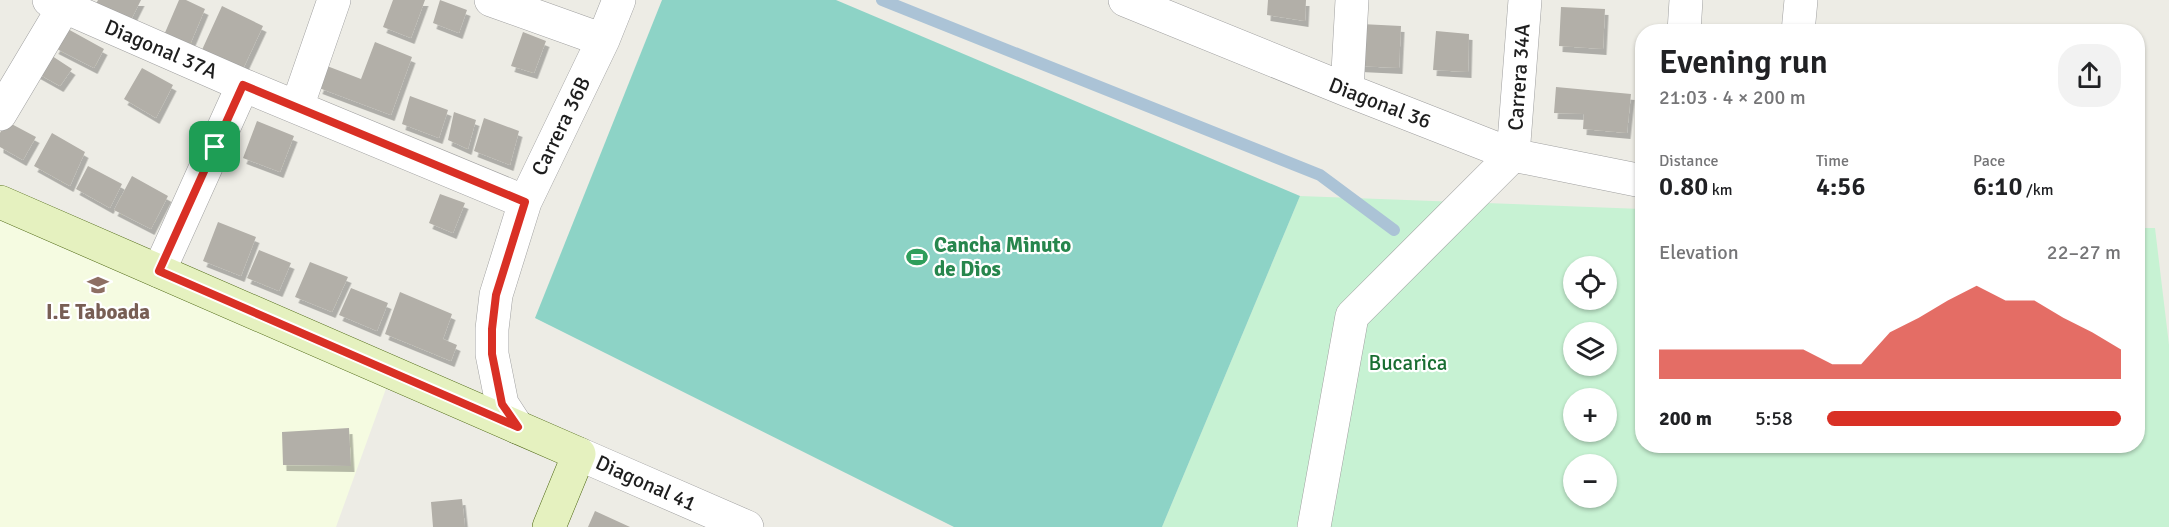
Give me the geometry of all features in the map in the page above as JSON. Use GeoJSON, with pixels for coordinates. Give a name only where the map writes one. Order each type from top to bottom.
{"type":"FeatureCollection","features":[{"type":"Feature","properties":{"kind":"street"},"geometry":{"type":"LineString","coordinates":[[297,107],[334,0]]}},
{"type":"Feature","properties":{"kind":"street"},"geometry":{"type":"LineString","coordinates":[[491,0],[603,40]]}},
{"type":"Feature","properties":{"kind":"street","name":"Carrera 36B"},"geometry":{"type":"LineString","coordinates":[[518,427],[502,404],[492,354],[492,329],[499,285],[525,202],[603,40],[619,0]]}},
{"type":"Feature","properties":{"kind":"street","name":"Diagonal 36"},"geometry":{"type":"LineString","coordinates":[[1125,0],[1171,10],[1347,90],[1513,155],[1635,180]]}},
{"type":"Feature","properties":{"kind":"street"},"geometry":{"type":"LineString","coordinates":[[1347,90],[1352,0]]}},
{"type":"Feature","properties":{"kind":"street","name":"Carrera 34A"},"geometry":{"type":"LineString","coordinates":[[1513,155],[1524,0]]}},
{"type":"Feature","properties":{"kind":"street"},"geometry":{"type":"LineString","coordinates":[[1684,24],[1686,0]]}},
{"type":"Feature","properties":{"kind":"street"},"geometry":{"type":"LineString","coordinates":[[1799,24],[1801,0]]}},
{"type":"Feature","properties":{"kind":"street"},"geometry":{"type":"LineString","coordinates":[[0,114],[60,2]]}},
{"type":"Feature","properties":{"kind":"street","name":"Diagonal 37A"},"geometry":{"type":"LineString","coordinates":[[60,2],[243,85],[525,202]]}},
{"type":"Feature","properties":{"kind":"street"},"geometry":{"type":"LineString","coordinates":[[159,271],[243,85]]}},
{"type":"Feature","properties":{"kind":"street"},"geometry":{"type":"LineString","coordinates":[[1314,527],[1352,316],[1513,155]]}},
{"type":"Feature","properties":{"kind":"street"},"geometry":{"type":"LineString","coordinates":[[0,202],[579,454],[549,527]]}},
{"type":"Feature","properties":{"kind":"street","name":"Diagonal 41"},"geometry":{"type":"LineString","coordinates":[[579,454],[747,527]]}},
{"type":"Feature","properties":{"kind":"shaded area","name":"Cancha Minuto de Dios"},"geometry":{"type":"Polygon","coordinates":[[[662,0],[836,0],[1300,196],[1162,527],[954,527],[535,318],[662,0]]]}},
{"type":"Feature","properties":{"kind":"shaded area","name":"I.E Taboada"},"geometry":{"type":"Polygon","coordinates":[[[0,197],[392,372],[336,527],[0,527],[0,197]]]}},
{"type":"Feature","properties":{"kind":"green space","name":"Bucarica"},"geometry":{"type":"Polygon","coordinates":[[[1300,196],[1635,209],[1635,453],[2145,453],[2145,228],[2155,228],[2169,345],[2169,527],[1162,527],[1300,196]]]}},
{"type":"Feature","properties":{"kind":"building"},"geometry":{"type":"Polygon","coordinates":[[[98,0],[141,0],[131,20],[96,4],[98,0]]]}},
{"type":"Feature","properties":{"kind":"building"},"geometry":{"type":"Polygon","coordinates":[[[179,0],[186,0],[205,9],[189,47],[164,35],[179,0]]]}},
{"type":"Feature","properties":{"kind":"building"},"geometry":{"type":"Polygon","coordinates":[[[393,0],[425,0],[411,38],[383,27],[393,0]]]}},
{"type":"Feature","properties":{"kind":"building"},"geometry":{"type":"Polygon","coordinates":[[[440,0],[467,10],[459,33],[433,23],[440,0]]]}},
{"type":"Feature","properties":{"kind":"building"},"geometry":{"type":"Polygon","coordinates":[[[1268,0],[1306,0],[1305,21],[1267,15],[1268,0]]]}},
{"type":"Feature","properties":{"kind":"building"},"geometry":{"type":"Polygon","coordinates":[[[222,6],[263,26],[242,71],[201,52],[222,6]]]}},
{"type":"Feature","properties":{"kind":"building"},"geometry":{"type":"Polygon","coordinates":[[[1561,7],[1605,9],[1603,49],[1559,46],[1561,7]]]}},
{"type":"Feature","properties":{"kind":"building"},"geometry":{"type":"Polygon","coordinates":[[[1361,24],[1401,26],[1399,68],[1358,66],[1361,24]]]}},
{"type":"Feature","properties":{"kind":"building"},"geometry":{"type":"Polygon","coordinates":[[[66,28],[104,49],[94,68],[55,48],[66,28]]]}},
{"type":"Feature","properties":{"kind":"building"},"geometry":{"type":"Polygon","coordinates":[[[1436,31],[1469,34],[1468,72],[1433,70],[1436,31]]]}},
{"type":"Feature","properties":{"kind":"building"},"geometry":{"type":"Polygon","coordinates":[[[523,32],[546,41],[534,73],[511,66],[523,32]]]}},
{"type":"Feature","properties":{"kind":"building"},"geometry":{"type":"Polygon","coordinates":[[[375,42],[412,57],[391,115],[319,88],[327,66],[361,79],[375,42]]]}},
{"type":"Feature","properties":{"kind":"building"},"geometry":{"type":"Polygon","coordinates":[[[46,52],[72,69],[60,86],[35,72],[46,52]]]}},
{"type":"Feature","properties":{"kind":"building"},"geometry":{"type":"Polygon","coordinates":[[[142,68],[173,85],[156,118],[124,99],[142,68]]]}},
{"type":"Feature","properties":{"kind":"building"},"geometry":{"type":"Polygon","coordinates":[[[1556,87],[1631,94],[1627,133],[1583,129],[1584,114],[1554,113],[1556,87]]]}},
{"type":"Feature","properties":{"kind":"building"},"geometry":{"type":"Polygon","coordinates":[[[410,96],[448,110],[439,138],[402,124],[410,96]]]}},
{"type":"Feature","properties":{"kind":"building"},"geometry":{"type":"Polygon","coordinates":[[[454,112],[476,120],[468,149],[448,140],[454,112]]]}},
{"type":"Feature","properties":{"kind":"building"},"geometry":{"type":"Polygon","coordinates":[[[484,118],[519,131],[510,165],[474,151],[484,118]]]}},
{"type":"Feature","properties":{"kind":"building"},"geometry":{"type":"Polygon","coordinates":[[[6,121],[36,137],[23,160],[0,147],[0,133],[6,121]]]}},
{"type":"Feature","properties":{"kind":"building"},"geometry":{"type":"Polygon","coordinates":[[[257,121],[294,136],[280,172],[243,158],[257,121]]]}},
{"type":"Feature","properties":{"kind":"building"},"geometry":{"type":"Polygon","coordinates":[[[52,133],[85,152],[70,186],[34,166],[52,133]]]}},
{"type":"Feature","properties":{"kind":"building"},"geometry":{"type":"Polygon","coordinates":[[[88,166],[122,184],[110,208],[76,189],[88,166]]]}},
{"type":"Feature","properties":{"kind":"building"},"geometry":{"type":"Polygon","coordinates":[[[132,176],[168,196],[151,229],[114,210],[132,176]]]}},
{"type":"Feature","properties":{"kind":"building"},"geometry":{"type":"Polygon","coordinates":[[[440,194],[465,203],[453,233],[429,223],[440,194]]]}},
{"type":"Feature","properties":{"kind":"building"},"geometry":{"type":"Polygon","coordinates":[[[218,222],[256,237],[241,276],[203,261],[218,222]]]}},
{"type":"Feature","properties":{"kind":"building"},"geometry":{"type":"Polygon","coordinates":[[[259,250],[291,263],[279,291],[247,278],[259,250]]]}},
{"type":"Feature","properties":{"kind":"building"},"geometry":{"type":"Polygon","coordinates":[[[310,262],[348,277],[332,312],[295,297],[310,262]]]}},
{"type":"Feature","properties":{"kind":"building"},"geometry":{"type":"Polygon","coordinates":[[[351,288],[388,303],[377,331],[339,315],[351,288]]]}},
{"type":"Feature","properties":{"kind":"building"},"geometry":{"type":"Polygon","coordinates":[[[400,292],[452,314],[443,339],[457,345],[451,361],[385,334],[400,292]]]}},
{"type":"Feature","properties":{"kind":"building"},"geometry":{"type":"Polygon","coordinates":[[[349,428],[351,466],[283,465],[282,432],[349,428]]]}},
{"type":"Feature","properties":{"kind":"building"},"geometry":{"type":"Polygon","coordinates":[[[462,499],[465,527],[433,527],[431,502],[462,499]]]}},
{"type":"Feature","properties":{"kind":"building"},"geometry":{"type":"Polygon","coordinates":[[[595,511],[630,527],[588,527],[595,511]]]}},
{"type":"Feature","properties":{"kind":"waterway"},"geometry":{"type":"LineString","coordinates":[[882,0],[1320,175],[1394,230]]}},
{"type":"Feature","properties":{"kind":"place","name":"Cancha Minuto de Dios"},"geometry":{"type":"Point","coordinates":[917,257]}},
{"type":"Feature","properties":{"kind":"place","name":"I.E Taboada"},"geometry":{"type":"Point","coordinates":[98,285]}},
{"type":"Feature","properties":{"kind":"route"},"geometry":{"type":"LineString","coordinates":[[243,85],[525,202],[496,295],[492,329],[492,354],[502,404],[518,427],[159,271],[215,147],[243,85]]}}]}
